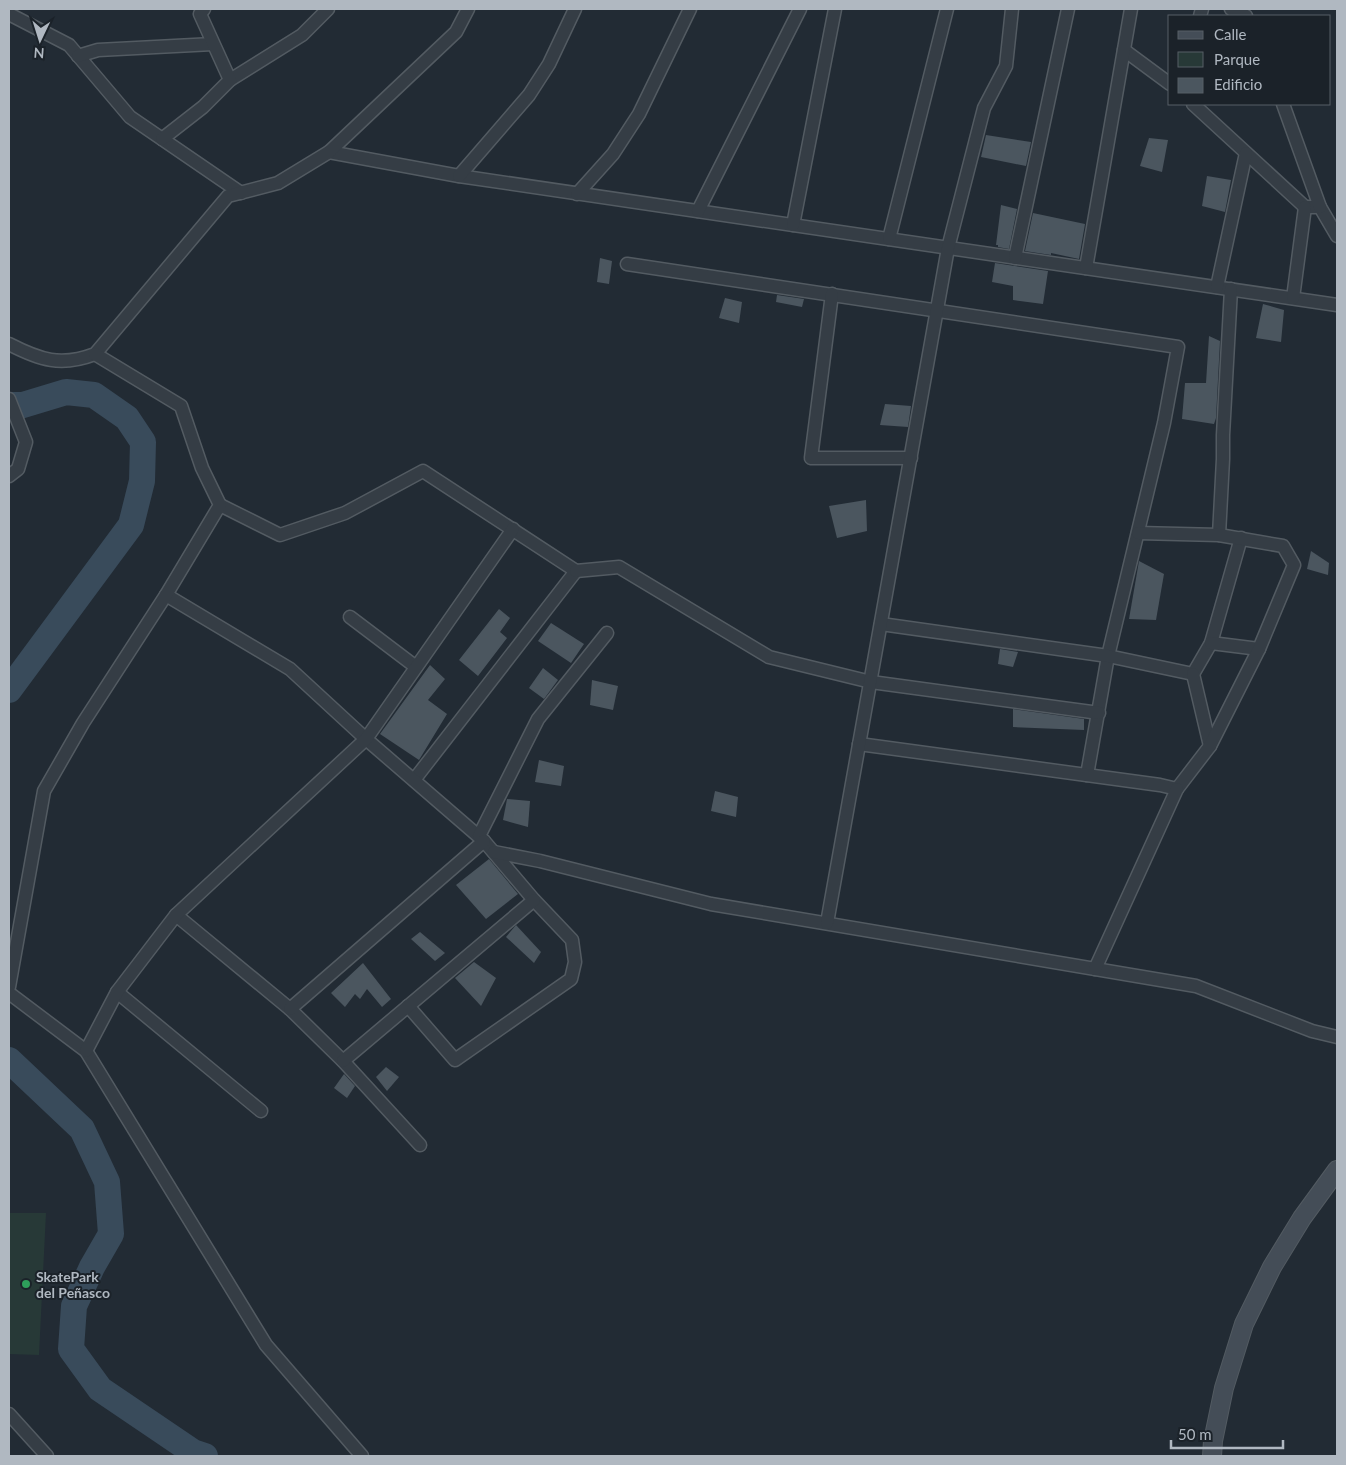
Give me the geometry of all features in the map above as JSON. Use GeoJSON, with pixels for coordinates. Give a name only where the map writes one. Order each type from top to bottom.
{"type":"FeatureCollection","features":[{"type":"Feature","properties":{"kind":"main road"},"geometry":{"type":"LineString","coordinates":[[1212,1456],[1213,1441],[1224,1388],[1244,1324],[1272,1267],[1302,1218],[1337,1170]]}},
{"type":"Feature","properties":{"kind":"street"},"geometry":{"type":"LineString","coordinates":[[204,9],[200,14],[230,80]]}},
{"type":"Feature","properties":{"kind":"street"},"geometry":{"type":"LineString","coordinates":[[162,139],[203,107],[230,80],[302,35],[328,9]]}},
{"type":"Feature","properties":{"kind":"street"},"geometry":{"type":"LineString","coordinates":[[9,344],[31,356],[56,361],[81,359],[95,354],[228,196],[278,183],[329,152],[456,32],[468,9]]}},
{"type":"Feature","properties":{"kind":"street"},"geometry":{"type":"LineString","coordinates":[[459,176],[528,95],[549,64],[575,9]]}},
{"type":"Feature","properties":{"kind":"street"},"geometry":{"type":"LineString","coordinates":[[577,194],[613,154],[639,114],[690,9]]}},
{"type":"Feature","properties":{"kind":"street"},"geometry":{"type":"LineString","coordinates":[[698,211],[800,9]]}},
{"type":"Feature","properties":{"kind":"street"},"geometry":{"type":"LineString","coordinates":[[793,225],[835,9]]}},
{"type":"Feature","properties":{"kind":"street"},"geometry":{"type":"LineString","coordinates":[[889,239],[947,9]]}},
{"type":"Feature","properties":{"kind":"street"},"geometry":{"type":"LineString","coordinates":[[828,923],[948,248],[984,108],[1006,66],[1012,9]]}},
{"type":"Feature","properties":{"kind":"street"},"geometry":{"type":"LineString","coordinates":[[1015,258],[1068,9]]}},
{"type":"Feature","properties":{"kind":"street"},"geometry":{"type":"LineString","coordinates":[[1086,268],[1131,9]]}},
{"type":"Feature","properties":{"kind":"street"},"geometry":{"type":"LineString","coordinates":[[1231,9],[1244,15]]}},
{"type":"Feature","properties":{"kind":"street"},"geometry":{"type":"LineString","coordinates":[[9,14],[69,45],[130,117],[241,193]]}},
{"type":"Feature","properties":{"kind":"street"},"geometry":{"type":"LineString","coordinates":[[78,56],[98,50],[213,44]]}},
{"type":"Feature","properties":{"kind":"street"},"geometry":{"type":"LineString","coordinates":[[1124,50],[1168,83]]}},
{"type":"Feature","properties":{"kind":"street"},"geometry":{"type":"LineString","coordinates":[[1194,105],[1305,207],[1320,207]]}},
{"type":"Feature","properties":{"kind":"street"},"geometry":{"type":"LineString","coordinates":[[1283,105],[1320,207],[1337,236]]}},
{"type":"Feature","properties":{"kind":"street"},"geometry":{"type":"LineString","coordinates":[[329,152],[459,176],[577,194],[1337,305]]}},
{"type":"Feature","properties":{"kind":"street"},"geometry":{"type":"LineString","coordinates":[[1217,287],[1246,153]]}},
{"type":"Feature","properties":{"kind":"street"},"geometry":{"type":"LineString","coordinates":[[1293,298],[1305,207]]}},
{"type":"Feature","properties":{"kind":"street"},"geometry":{"type":"LineString","coordinates":[[628,264],[1178,347],[1164,423],[1108,656],[1087,775]]}},
{"type":"Feature","properties":{"kind":"street"},"geometry":{"type":"LineString","coordinates":[[1219,535],[1223,459],[1222,435],[1231,289]]}},
{"type":"Feature","properties":{"kind":"street"},"geometry":{"type":"LineString","coordinates":[[832,294],[812,458],[910,458]]}},
{"type":"Feature","properties":{"kind":"street"},"geometry":{"type":"LineString","coordinates":[[95,354],[181,406],[202,468],[220,505],[280,535],[345,513],[423,470],[576,571],[619,567],[769,657],[871,682],[1098,713]]}},
{"type":"Feature","properties":{"kind":"street"},"geometry":{"type":"LineString","coordinates":[[9,399],[26,442],[18,469],[9,476]]}},
{"type":"Feature","properties":{"kind":"street"},"geometry":{"type":"LineString","coordinates":[[9,987],[44,791],[83,723],[166,595],[220,505]]}},
{"type":"Feature","properties":{"kind":"street"},"geometry":{"type":"LineString","coordinates":[[86,1051],[117,992],[176,915],[366,739],[513,529]]}},
{"type":"Feature","properties":{"kind":"street"},"geometry":{"type":"LineString","coordinates":[[1096,969],[1177,789],[1210,746],[1259,650],[1294,565],[1283,546],[1219,535],[1138,533]]}},
{"type":"Feature","properties":{"kind":"street"},"geometry":{"type":"LineString","coordinates":[[1210,746],[1193,674],[1211,643],[1241,538]]}},
{"type":"Feature","properties":{"kind":"street"},"geometry":{"type":"LineString","coordinates":[[414,780],[576,571]]}},
{"type":"Feature","properties":{"kind":"street"},"geometry":{"type":"LineString","coordinates":[[166,595],[290,669],[366,739],[482,839],[534,900],[572,940],[576,962],[571,979],[455,1060],[408,1006]]}},
{"type":"Feature","properties":{"kind":"street"},"geometry":{"type":"LineString","coordinates":[[350,617],[416,668]]}},
{"type":"Feature","properties":{"kind":"street"},"geometry":{"type":"LineString","coordinates":[[881,624],[1108,656],[1193,674]]}},
{"type":"Feature","properties":{"kind":"street"},"geometry":{"type":"LineString","coordinates":[[290,1009],[482,839],[538,719],[607,633]]}},
{"type":"Feature","properties":{"kind":"street"},"geometry":{"type":"LineString","coordinates":[[1211,643],[1259,650]]}},
{"type":"Feature","properties":{"kind":"street"},"geometry":{"type":"LineString","coordinates":[[859,744],[1177,789]]}},
{"type":"Feature","properties":{"kind":"street"},"geometry":{"type":"LineString","coordinates":[[494,852],[540,861],[711,904],[1196,986],[1312,1031],[1337,1037]]}},
{"type":"Feature","properties":{"kind":"street"},"geometry":{"type":"LineString","coordinates":[[343,1061],[534,900]]}},
{"type":"Feature","properties":{"kind":"street"},"geometry":{"type":"LineString","coordinates":[[176,915],[290,1009],[343,1061],[420,1145]]}},
{"type":"Feature","properties":{"kind":"street"},"geometry":{"type":"LineString","coordinates":[[117,992],[261,1111]]}},
{"type":"Feature","properties":{"kind":"street"},"geometry":{"type":"LineString","coordinates":[[9,993],[86,1051],[266,1345],[362,1456]]}},
{"type":"Feature","properties":{"kind":"street"},"geometry":{"type":"LineString","coordinates":[[9,1414],[47,1456]]}},
{"type":"Feature","properties":{"kind":"green space","name":"SkatePark del Peñasco"},"geometry":{"type":"Polygon","coordinates":[[[9,1213],[46,1213],[39,1355],[9,1354],[9,1213]]]}},
{"type":"Feature","properties":{"kind":"building"},"geometry":{"type":"Polygon","coordinates":[[[986,135],[1031,142],[1026,166],[981,157],[986,135]]]}},
{"type":"Feature","properties":{"kind":"building"},"geometry":{"type":"Polygon","coordinates":[[[1149,138],[1168,140],[1162,172],[1140,166],[1149,138]]]}},
{"type":"Feature","properties":{"kind":"building"},"geometry":{"type":"Polygon","coordinates":[[[1207,176],[1231,180],[1225,212],[1202,206],[1207,176]]]}},
{"type":"Feature","properties":{"kind":"building"},"geometry":{"type":"Polygon","coordinates":[[[1001,205],[1017,209],[1009,249],[996,245],[1001,205]]]}},
{"type":"Feature","properties":{"kind":"building"},"geometry":{"type":"Polygon","coordinates":[[[1033,213],[1085,224],[1079,259],[1051,253],[1051,255],[1025,251],[1033,213]]]}},
{"type":"Feature","properties":{"kind":"building"},"geometry":{"type":"Polygon","coordinates":[[[600,258],[612,261],[609,284],[597,282],[600,258]]]}},
{"type":"Feature","properties":{"kind":"building"},"geometry":{"type":"Polygon","coordinates":[[[995,263],[1048,271],[1043,304],[1013,300],[1013,286],[992,282],[995,263]]]}},
{"type":"Feature","properties":{"kind":"building"},"geometry":{"type":"Polygon","coordinates":[[[777,295],[804,299],[802,307],[776,302],[777,295]]]}},
{"type":"Feature","properties":{"kind":"building"},"geometry":{"type":"Polygon","coordinates":[[[725,298],[742,302],[739,323],[719,318],[725,298]]]}},
{"type":"Feature","properties":{"kind":"building"},"geometry":{"type":"Polygon","coordinates":[[[1263,304],[1284,310],[1281,342],[1256,338],[1263,304]]]}},
{"type":"Feature","properties":{"kind":"building"},"geometry":{"type":"Polygon","coordinates":[[[1209,336],[1220,341],[1216,418],[1214,424],[1182,419],[1185,383],[1206,383],[1209,336]]]}},
{"type":"Feature","properties":{"kind":"building"},"geometry":{"type":"Polygon","coordinates":[[[885,404],[911,406],[908,427],[880,425],[885,404]]]}},
{"type":"Feature","properties":{"kind":"building"},"geometry":{"type":"Polygon","coordinates":[[[866,500],[867,531],[837,538],[829,506],[866,500]]]}},
{"type":"Feature","properties":{"kind":"building"},"geometry":{"type":"Polygon","coordinates":[[[1311,551],[1329,563],[1328,575],[1307,569],[1311,551]]]}},
{"type":"Feature","properties":{"kind":"building"},"geometry":{"type":"Polygon","coordinates":[[[1139,561],[1164,574],[1156,620],[1129,619],[1139,561]]]}},
{"type":"Feature","properties":{"kind":"building"},"geometry":{"type":"Polygon","coordinates":[[[499,609],[510,618],[500,632],[507,638],[478,676],[459,660],[499,609]]]}},
{"type":"Feature","properties":{"kind":"building"},"geometry":{"type":"Polygon","coordinates":[[[551,623],[584,644],[571,663],[538,641],[551,623]]]}},
{"type":"Feature","properties":{"kind":"building"},"geometry":{"type":"Polygon","coordinates":[[[1000,649],[1018,652],[1013,667],[998,664],[1000,649]]]}},
{"type":"Feature","properties":{"kind":"building"},"geometry":{"type":"Polygon","coordinates":[[[430,665],[445,679],[428,700],[447,714],[419,760],[380,734],[430,665]]]}},
{"type":"Feature","properties":{"kind":"building"},"geometry":{"type":"Polygon","coordinates":[[[543,668],[558,680],[544,699],[529,688],[543,668]]]}},
{"type":"Feature","properties":{"kind":"building"},"geometry":{"type":"Polygon","coordinates":[[[592,680],[618,686],[613,710],[590,705],[592,680]]]}},
{"type":"Feature","properties":{"kind":"building"},"geometry":{"type":"Polygon","coordinates":[[[1013,709],[1084,719],[1084,730],[1013,727],[1013,709]]]}},
{"type":"Feature","properties":{"kind":"building"},"geometry":{"type":"Polygon","coordinates":[[[539,760],[564,766],[561,786],[535,782],[539,760]]]}},
{"type":"Feature","properties":{"kind":"building"},"geometry":{"type":"Polygon","coordinates":[[[715,791],[738,797],[736,817],[711,811],[715,791]]]}},
{"type":"Feature","properties":{"kind":"building"},"geometry":{"type":"Polygon","coordinates":[[[507,799],[530,801],[528,827],[503,820],[507,799]]]}},
{"type":"Feature","properties":{"kind":"building"},"geometry":{"type":"Polygon","coordinates":[[[489,859],[518,894],[486,919],[456,885],[489,859]]]}},
{"type":"Feature","properties":{"kind":"building"},"geometry":{"type":"Polygon","coordinates":[[[516,925],[541,952],[534,963],[506,937],[516,925]]]}},
{"type":"Feature","properties":{"kind":"building"},"geometry":{"type":"Polygon","coordinates":[[[420,932],[445,953],[435,961],[411,939],[420,932]]]}},
{"type":"Feature","properties":{"kind":"building"},"geometry":{"type":"Polygon","coordinates":[[[474,962],[496,978],[481,1006],[455,978],[474,962]]]}},
{"type":"Feature","properties":{"kind":"building"},"geometry":{"type":"Polygon","coordinates":[[[363,963],[391,999],[382,1007],[367,989],[360,999],[355,994],[345,1007],[331,993],[363,963]]]}},
{"type":"Feature","properties":{"kind":"building"},"geometry":{"type":"Polygon","coordinates":[[[386,1067],[399,1077],[387,1091],[376,1077],[386,1067]]]}},
{"type":"Feature","properties":{"kind":"building"},"geometry":{"type":"Polygon","coordinates":[[[344,1074],[355,1086],[347,1098],[334,1088],[344,1074]]]}},
{"type":"Feature","properties":{"kind":"waterway"},"geometry":{"type":"LineString","coordinates":[[9,405],[23,405],[66,392],[94,395],[127,418],[143,442],[142,481],[131,525],[9,690]]}},
{"type":"Feature","properties":{"kind":"waterway"},"geometry":{"type":"LineString","coordinates":[[9,1060],[82,1129],[107,1182],[111,1234],[92,1267],[74,1306],[71,1349],[100,1389],[193,1452],[205,1456]]}},
{"type":"Feature","properties":{"kind":"place","name":"SkatePark del Peñasco"},"geometry":{"type":"Point","coordinates":[26,1284]}}]}
